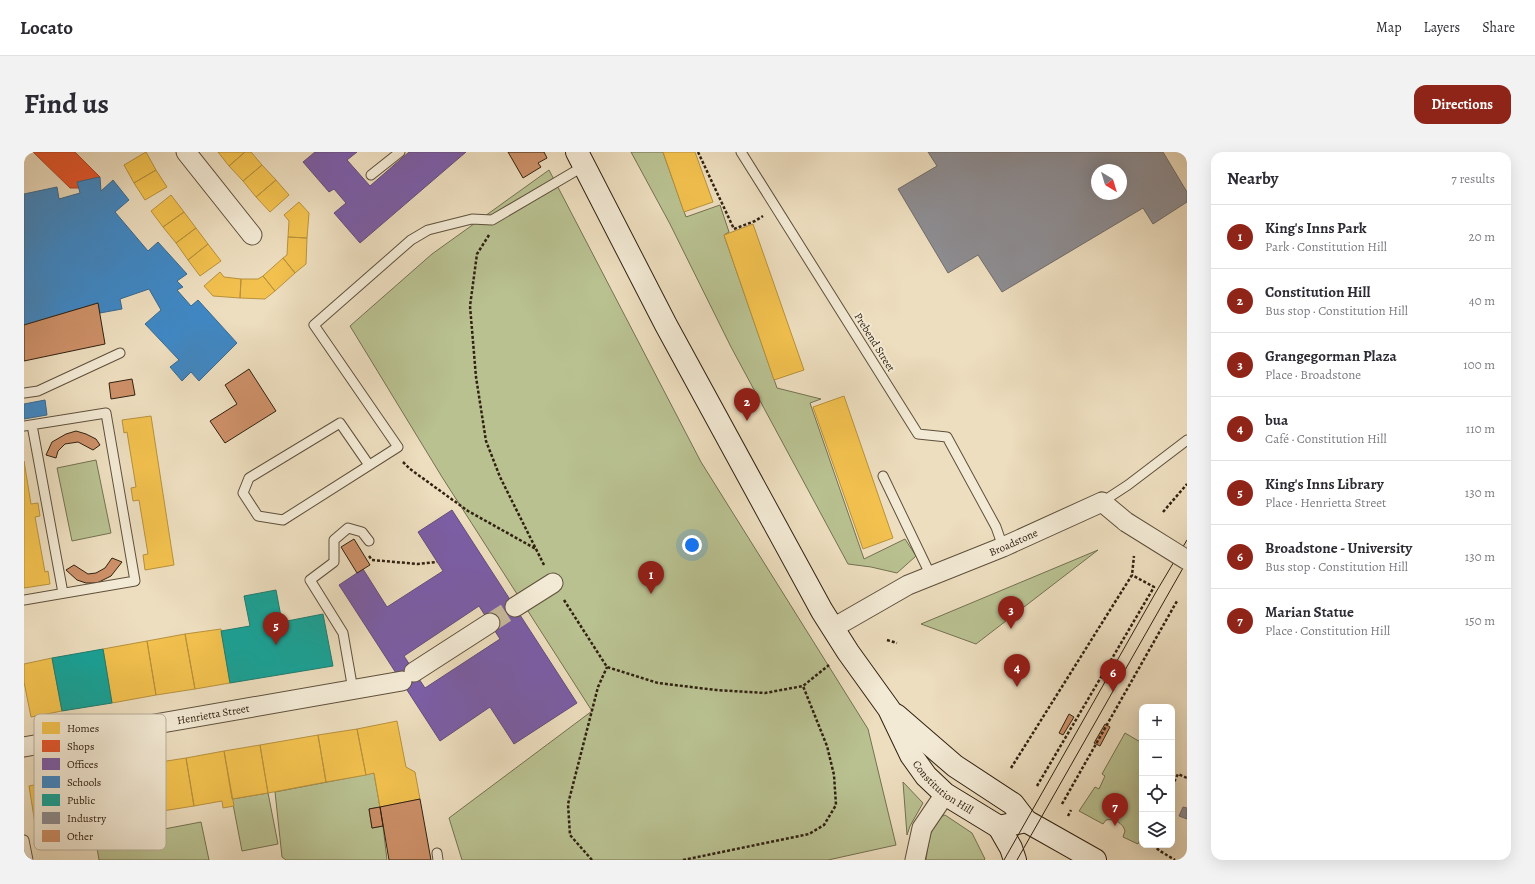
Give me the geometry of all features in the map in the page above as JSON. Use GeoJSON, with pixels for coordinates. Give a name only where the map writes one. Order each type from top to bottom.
{"type":"FeatureCollection","features":[{"type":"Feature","properties":{"kind":"main road","name":"Constitution Hill"},"geometry":{"type":"LineString","coordinates":[[580,159],[723,430],[833,628],[848,652],[889,709],[911,755],[926,776],[946,794],[1000,827]]}},
{"type":"Feature","properties":{"kind":"main road","name":"Constitution Hill"},"geometry":{"type":"LineString","coordinates":[[889,709],[955,766],[1013,804],[1026,821],[1073,855],[1095,860]]}},
{"type":"Feature","properties":{"kind":"main road"},"geometry":{"type":"LineString","coordinates":[[1015,860],[1011,848],[1000,827],[1026,821]]}},
{"type":"Feature","properties":{"kind":"street"},"geometry":{"type":"LineString","coordinates":[[186,152],[252,235]]}},
{"type":"Feature","properties":{"kind":"street"},"geometry":{"type":"LineString","coordinates":[[1102,502],[1126,522],[1187,560]]}},
{"type":"Feature","properties":{"kind":"street","name":"Broadstone"},"geometry":{"type":"LineString","coordinates":[[833,628],[901,588],[1003,548],[1102,502]]}},
{"type":"Feature","properties":{"kind":"street"},"geometry":{"type":"LineString","coordinates":[[515,607],[553,583]]}},
{"type":"Feature","properties":{"kind":"street","name":"Henrietta Street"},"geometry":{"type":"LineString","coordinates":[[166,722],[352,690],[408,677],[490,623]]}},
{"type":"Feature","properties":{"kind":"street","name":"Henrietta Street"},"geometry":{"type":"LineString","coordinates":[[24,747],[34,745]]}},
{"type":"Feature","properties":{"kind":"street"},"geometry":{"type":"LineString","coordinates":[[915,860],[922,828],[946,794]]}},
{"type":"Feature","properties":{"kind":"lane"},"geometry":{"type":"LineString","coordinates":[[371,175],[400,152]]}},
{"type":"Feature","properties":{"kind":"lane","name":"Prebend Street"},"geometry":{"type":"LineString","coordinates":[[741,152],[918,434],[947,436],[996,527],[1003,548]]}},
{"type":"Feature","properties":{"kind":"lane"},"geometry":{"type":"LineString","coordinates":[[369,465],[340,423],[248,478],[243,493],[258,516],[283,520],[369,465],[398,446],[314,325],[411,240],[428,230],[472,219],[492,220],[580,159]]}},
{"type":"Feature","properties":{"kind":"lane"},"geometry":{"type":"LineString","coordinates":[[24,393],[38,391],[120,353]]}},
{"type":"Feature","properties":{"kind":"lane"},"geometry":{"type":"LineString","coordinates":[[24,600],[63,594],[135,581],[106,413],[28,426],[63,594]]}},
{"type":"Feature","properties":{"kind":"lane"},"geometry":{"type":"LineString","coordinates":[[1102,502],[1139,477],[1187,440]]}},
{"type":"Feature","properties":{"kind":"lane"},"geometry":{"type":"LineString","coordinates":[[883,476],[931,576]]}},
{"type":"Feature","properties":{"kind":"lane"},"geometry":{"type":"LineString","coordinates":[[352,690],[343,633],[310,580],[334,562],[334,540],[348,528],[362,532],[369,541]]}},
{"type":"Feature","properties":{"kind":"lane"},"geometry":{"type":"LineString","coordinates":[[24,840],[28,860]]}},
{"type":"Feature","properties":{"kind":"path"},"geometry":{"type":"LineString","coordinates":[[698,152],[734,229],[755,222],[776,208]]}},
{"type":"Feature","properties":{"kind":"path"},"geometry":{"type":"LineString","coordinates":[[483,244],[477,254],[470,306],[476,376],[486,441],[500,477],[553,583],[606,667],[658,683],[716,690],[765,692],[803,686],[848,652]]}},
{"type":"Feature","properties":{"kind":"path"},"geometry":{"type":"LineString","coordinates":[[401,459],[410,469],[468,511],[536,549]]}},
{"type":"Feature","properties":{"kind":"path"},"geometry":{"type":"LineString","coordinates":[[1163,512],[1187,484]]}},
{"type":"Feature","properties":{"kind":"path"},"geometry":{"type":"LineString","coordinates":[[369,541],[366,551],[372,560],[418,564],[437,562]]}},
{"type":"Feature","properties":{"kind":"path"},"geometry":{"type":"LineString","coordinates":[[1012,768],[1132,576],[1134,556]]}},
{"type":"Feature","properties":{"kind":"path"},"geometry":{"type":"LineString","coordinates":[[1037,786],[1154,587],[1132,576]]}},
{"type":"Feature","properties":{"kind":"path"},"geometry":{"type":"LineString","coordinates":[[1062,804],[1177,600]]}},
{"type":"Feature","properties":{"kind":"path"},"geometry":{"type":"LineString","coordinates":[[887,640],[897,643]]}},
{"type":"Feature","properties":{"kind":"path"},"geometry":{"type":"LineString","coordinates":[[592,860],[570,835],[568,804],[598,687],[606,667]]}},
{"type":"Feature","properties":{"kind":"path"},"geometry":{"type":"LineString","coordinates":[[683,860],[809,834],[824,825],[836,805],[834,775],[827,746],[803,686]]}},
{"type":"Feature","properties":{"kind":"path"},"geometry":{"type":"LineString","coordinates":[[1175,780],[1178,774],[1187,778]]}},
{"type":"Feature","properties":{"kind":"path"},"geometry":{"type":"LineString","coordinates":[[1068,816],[1071,810]]}},
{"type":"Feature","properties":{"kind":"path"},"geometry":{"type":"LineString","coordinates":[[1156,848],[1175,860]]}},
{"type":"Feature","properties":{"kind":"green space"},"geometry":{"type":"Polygon","coordinates":[[[631,152],[663,152],[686,217],[720,205],[729,232],[724,235],[777,388],[821,399],[810,403],[864,559],[905,539],[916,556],[897,573],[871,567],[848,564],[731,347],[670,224],[631,152]]]}},
{"type":"Feature","properties":{"kind":"green space"},"geometry":{"type":"Polygon","coordinates":[[[549,170],[701,462],[868,729],[896,845],[828,860],[462,860],[449,818],[592,711],[442,477],[350,326],[432,254],[549,170]]]}},
{"type":"Feature","properties":{"kind":"green space"},"geometry":{"type":"Polygon","coordinates":[[[96,460],[111,533],[72,541],[57,468],[96,460]]]}},
{"type":"Feature","properties":{"kind":"green space"},"geometry":{"type":"Polygon","coordinates":[[[1098,550],[976,644],[921,624],[1098,550]]]}},
{"type":"Feature","properties":{"kind":"green space"},"geometry":{"type":"Polygon","coordinates":[[[1125,733],[1139,741],[1138,844],[1123,837],[1125,831],[1124,828],[1118,822],[1106,820],[1103,824],[1079,811],[1095,787],[1099,789],[1105,776],[1102,774],[1125,733]]]}},
{"type":"Feature","properties":{"kind":"green space"},"geometry":{"type":"Polygon","coordinates":[[[374,773],[380,807],[369,809],[372,828],[383,826],[387,860],[286,860],[282,857],[275,792],[374,773]]]}},
{"type":"Feature","properties":{"kind":"green space"},"geometry":{"type":"Polygon","coordinates":[[[903,782],[923,803],[910,826],[907,835],[903,782]]]}},
{"type":"Feature","properties":{"kind":"green space"},"geometry":{"type":"Polygon","coordinates":[[[268,793],[278,844],[242,851],[232,799],[268,793]]]}},
{"type":"Feature","properties":{"kind":"green space"},"geometry":{"type":"Polygon","coordinates":[[[945,815],[972,833],[985,859],[984,860],[926,860],[933,828],[936,822],[945,815]]]}},
{"type":"Feature","properties":{"kind":"green space"},"geometry":{"type":"Polygon","coordinates":[[[201,822],[209,860],[99,860],[97,850],[166,850],[166,829],[201,822]]]}},
{"type":"Feature","properties":{"kind":"building: Homes"},"geometry":{"type":"Polygon","coordinates":[[[146,152],[156,170],[134,183],[124,165],[146,152]]]}},
{"type":"Feature","properties":{"kind":"building: Homes"},"geometry":{"type":"Polygon","coordinates":[[[218,152],[245,152],[229,166],[218,152]]]}},
{"type":"Feature","properties":{"kind":"building: Homes"},"geometry":{"type":"Polygon","coordinates":[[[245,152],[251,152],[262,165],[243,181],[229,166],[245,152]]]}},
{"type":"Feature","properties":{"kind":"building: Homes"},"geometry":{"type":"Polygon","coordinates":[[[663,152],[695,152],[713,202],[684,212],[663,152]]]}},
{"type":"Feature","properties":{"kind":"building: Homes"},"geometry":{"type":"Polygon","coordinates":[[[262,165],[276,180],[256,197],[243,181],[262,165]]]}},
{"type":"Feature","properties":{"kind":"building: Homes"},"geometry":{"type":"Polygon","coordinates":[[[156,170],[167,187],[145,200],[134,183],[156,170]]]}},
{"type":"Feature","properties":{"kind":"building: Homes"},"geometry":{"type":"Polygon","coordinates":[[[276,180],[289,195],[270,212],[256,197],[276,180]]]}},
{"type":"Feature","properties":{"kind":"building: Homes"},"geometry":{"type":"Polygon","coordinates":[[[171,195],[184,212],[163,227],[151,211],[171,195]]]}},
{"type":"Feature","properties":{"kind":"building: Homes"},"geometry":{"type":"Polygon","coordinates":[[[299,202],[309,213],[307,238],[288,237],[289,221],[284,215],[299,202]]]}},
{"type":"Feature","properties":{"kind":"building: Homes"},"geometry":{"type":"Polygon","coordinates":[[[184,212],[196,228],[176,243],[163,227],[184,212]]]}},
{"type":"Feature","properties":{"kind":"building: Homes"},"geometry":{"type":"Polygon","coordinates":[[[753,224],[804,370],[774,380],[724,235],[753,224]]]}},
{"type":"Feature","properties":{"kind":"building: Homes"},"geometry":{"type":"Polygon","coordinates":[[[196,228],[208,244],[188,260],[176,243],[196,228]]]}},
{"type":"Feature","properties":{"kind":"building: Homes"},"geometry":{"type":"Polygon","coordinates":[[[288,237],[307,238],[306,264],[295,273],[283,258],[287,255],[288,237]]]}},
{"type":"Feature","properties":{"kind":"building: Homes"},"geometry":{"type":"Polygon","coordinates":[[[208,244],[221,261],[200,276],[188,260],[208,244]]]}},
{"type":"Feature","properties":{"kind":"building: Homes"},"geometry":{"type":"Polygon","coordinates":[[[283,258],[295,273],[275,291],[263,276],[283,258]]]}},
{"type":"Feature","properties":{"kind":"building: Homes"},"geometry":{"type":"Polygon","coordinates":[[[220,272],[224,277],[241,279],[240,298],[213,296],[204,286],[220,272]]]}},
{"type":"Feature","properties":{"kind":"building: Homes"},"geometry":{"type":"Polygon","coordinates":[[[263,276],[275,291],[265,299],[240,298],[241,279],[258,279],[263,276]]]}},
{"type":"Feature","properties":{"kind":"building: Homes"},"geometry":{"type":"Polygon","coordinates":[[[844,396],[893,538],[863,549],[813,407],[844,396]]]}},
{"type":"Feature","properties":{"kind":"building: Homes"},"geometry":{"type":"Polygon","coordinates":[[[151,416],[174,565],[145,570],[143,555],[148,554],[139,500],[133,501],[131,488],[136,487],[127,432],[124,433],[122,420],[151,416]]]}},
{"type":"Feature","properties":{"kind":"building: Homes"},"geometry":{"type":"Polygon","coordinates":[[[24,461],[31,504],[38,503],[40,516],[35,517],[45,572],[48,571],[50,584],[24,588],[24,461]]]}},
{"type":"Feature","properties":{"kind":"building: Homes"},"geometry":{"type":"Polygon","coordinates":[[[221,629],[230,683],[195,689],[185,634],[221,629]]]}},
{"type":"Feature","properties":{"kind":"building: Homes"},"geometry":{"type":"Polygon","coordinates":[[[185,634],[195,689],[156,695],[147,641],[185,634]]]}},
{"type":"Feature","properties":{"kind":"building: Homes"},"geometry":{"type":"Polygon","coordinates":[[[147,641],[156,695],[112,703],[103,649],[147,641]]]}},
{"type":"Feature","properties":{"kind":"building: Homes"},"geometry":{"type":"Polygon","coordinates":[[[52,658],[62,711],[46,714],[34,714],[34,716],[31,717],[24,682],[24,664],[52,658]]]}},
{"type":"Feature","properties":{"kind":"building: Homes"},"geometry":{"type":"Polygon","coordinates":[[[397,721],[406,767],[415,772],[420,799],[380,807],[374,773],[366,775],[357,729],[397,721]]]}},
{"type":"Feature","properties":{"kind":"building: Homes"},"geometry":{"type":"Polygon","coordinates":[[[357,729],[366,775],[326,782],[318,735],[357,729]]]}},
{"type":"Feature","properties":{"kind":"building: Homes"},"geometry":{"type":"Polygon","coordinates":[[[318,735],[326,782],[268,793],[260,745],[318,735]]]}},
{"type":"Feature","properties":{"kind":"building: Homes"},"geometry":{"type":"Polygon","coordinates":[[[260,745],[268,793],[232,799],[224,751],[260,745]]]}},
{"type":"Feature","properties":{"kind":"building: Homes"},"geometry":{"type":"Polygon","coordinates":[[[224,751],[234,806],[223,808],[222,801],[194,806],[186,758],[224,751]]]}},
{"type":"Feature","properties":{"kind":"building: Homes"},"geometry":{"type":"Polygon","coordinates":[[[186,758],[194,806],[166,810],[166,761],[186,758]]]}},
{"type":"Feature","properties":{"kind":"building: Homes"},"geometry":{"type":"Polygon","coordinates":[[[34,785],[34,817],[29,786],[34,785]]]}},
{"type":"Feature","properties":{"kind":"building: Shops"},"geometry":{"type":"Polygon","coordinates":[[[33,152],[75,152],[100,177],[77,182],[79,188],[70,188],[33,152]]]}},
{"type":"Feature","properties":{"kind":"building: Offices"},"geometry":{"type":"Polygon","coordinates":[[[315,152],[357,152],[347,160],[370,186],[409,152],[466,152],[360,243],[334,213],[346,203],[334,189],[329,192],[303,162],[315,152]]]}},
{"type":"Feature","properties":{"kind":"building: Offices"},"geometry":{"type":"Polygon","coordinates":[[[452,510],[577,703],[514,744],[490,707],[440,741],[339,585],[363,569],[387,607],[443,571],[418,532],[452,510]],[[479,606],[404,656],[425,688],[500,639],[479,606]]]}},
{"type":"Feature","properties":{"kind":"building: Schools"},"geometry":{"type":"Polygon","coordinates":[[[100,177],[101,191],[113,180],[129,200],[115,212],[148,251],[158,242],[187,274],[177,281],[183,287],[177,290],[191,306],[198,300],[237,343],[199,381],[191,372],[182,381],[170,367],[179,360],[145,324],[161,310],[149,289],[120,299],[122,309],[100,313],[98,303],[24,325],[24,194],[57,187],[59,199],[80,193],[77,182],[100,177]]]}},
{"type":"Feature","properties":{"kind":"building: Schools"},"geometry":{"type":"Polygon","coordinates":[[[45,400],[47,415],[24,419],[24,404],[45,400]]]}},
{"type":"Feature","properties":{"kind":"building: Public"},"geometry":{"type":"Polygon","coordinates":[[[276,590],[282,622],[323,614],[333,666],[230,683],[221,631],[250,626],[244,596],[276,590]]]}},
{"type":"Feature","properties":{"kind":"building: Public"},"geometry":{"type":"Polygon","coordinates":[[[103,649],[112,703],[62,711],[52,658],[103,649]]]}},
{"type":"Feature","properties":{"kind":"building: Industry"},"geometry":{"type":"Polygon","coordinates":[[[928,152],[1163,152],[1187,192],[1187,202],[1153,224],[1143,208],[1002,292],[978,255],[948,273],[898,189],[937,166],[928,152]]]}},
{"type":"Feature","properties":{"kind":"building: Industry"},"geometry":{"type":"Polygon","coordinates":[[[1183,807],[1187,808],[1187,819],[1179,816],[1183,807]]]}},
{"type":"Feature","properties":{"kind":"building: Other"},"geometry":{"type":"Polygon","coordinates":[[[508,152],[544,152],[547,158],[538,163],[541,167],[523,178],[508,152]]]}},
{"type":"Feature","properties":{"kind":"building: Other"},"geometry":{"type":"Polygon","coordinates":[[[98,303],[105,344],[24,361],[24,325],[98,303]]]}},
{"type":"Feature","properties":{"kind":"building: Other"},"geometry":{"type":"Polygon","coordinates":[[[249,369],[276,411],[225,443],[210,421],[237,404],[225,385],[249,369]]]}},
{"type":"Feature","properties":{"kind":"building: Other"},"geometry":{"type":"Polygon","coordinates":[[[132,379],[135,395],[111,399],[109,383],[132,379]]]}},
{"type":"Feature","properties":{"kind":"building: Other"},"geometry":{"type":"Polygon","coordinates":[[[76,431],[96,439],[100,445],[93,450],[78,442],[65,444],[58,451],[56,458],[46,455],[52,442],[66,434],[76,431]]]}},
{"type":"Feature","properties":{"kind":"building: Other"},"geometry":{"type":"Polygon","coordinates":[[[354,539],[370,565],[357,573],[341,547],[354,539]]]}},
{"type":"Feature","properties":{"kind":"building: Other"},"geometry":{"type":"Polygon","coordinates":[[[112,558],[122,562],[111,576],[97,583],[86,583],[77,580],[66,570],[74,565],[88,574],[96,573],[105,568],[112,558]]]}},
{"type":"Feature","properties":{"kind":"building: Other"},"geometry":{"type":"Polygon","coordinates":[[[1069,714],[1074,717],[1063,735],[1059,733],[1069,714]]]}},
{"type":"Feature","properties":{"kind":"building: Other"},"geometry":{"type":"Polygon","coordinates":[[[1105,724],[1110,727],[1100,746],[1094,743],[1105,724]]]}},
{"type":"Feature","properties":{"kind":"building: Other"},"geometry":{"type":"Polygon","coordinates":[[[420,799],[431,860],[389,860],[380,807],[420,799]]]}},
{"type":"Feature","properties":{"kind":"building: Other"},"geometry":{"type":"Polygon","coordinates":[[[380,807],[383,826],[372,828],[369,809],[380,807]]]}},
{"type":"Feature","properties":{"kind":"tunnel"},"geometry":{"type":"LineString","coordinates":[[490,623],[515,607]]}},
{"type":"Feature","properties":{"kind":"tram line"},"geometry":{"type":"LineString","coordinates":[[1004,860],[1187,540]]}},
{"type":"Feature","properties":{"kind":"tram line"},"geometry":{"type":"LineString","coordinates":[[1017,860],[1187,561]]}},
{"type":"Feature","properties":{"kind":"place","name":"Constitution Hill"},"geometry":{"type":"Point","coordinates":[747,421]}},
{"type":"Feature","properties":{"kind":"place","name":"King's Inns Park"},"geometry":{"type":"Point","coordinates":[651,594]}},
{"type":"Feature","properties":{"kind":"place","name":"Grangegorman Plaza"},"geometry":{"type":"Point","coordinates":[1011,629]}},
{"type":"Feature","properties":{"kind":"place","name":"King's Inns Library"},"geometry":{"type":"Point","coordinates":[276,645]}},
{"type":"Feature","properties":{"kind":"place","name":"bua"},"geometry":{"type":"Point","coordinates":[1017,687]}},
{"type":"Feature","properties":{"kind":"place","name":"Broadstone - University"},"geometry":{"type":"Point","coordinates":[1113,692]}},
{"type":"Feature","properties":{"kind":"place","name":"Marian Statue"},"geometry":{"type":"Point","coordinates":[1115,826]}}]}
